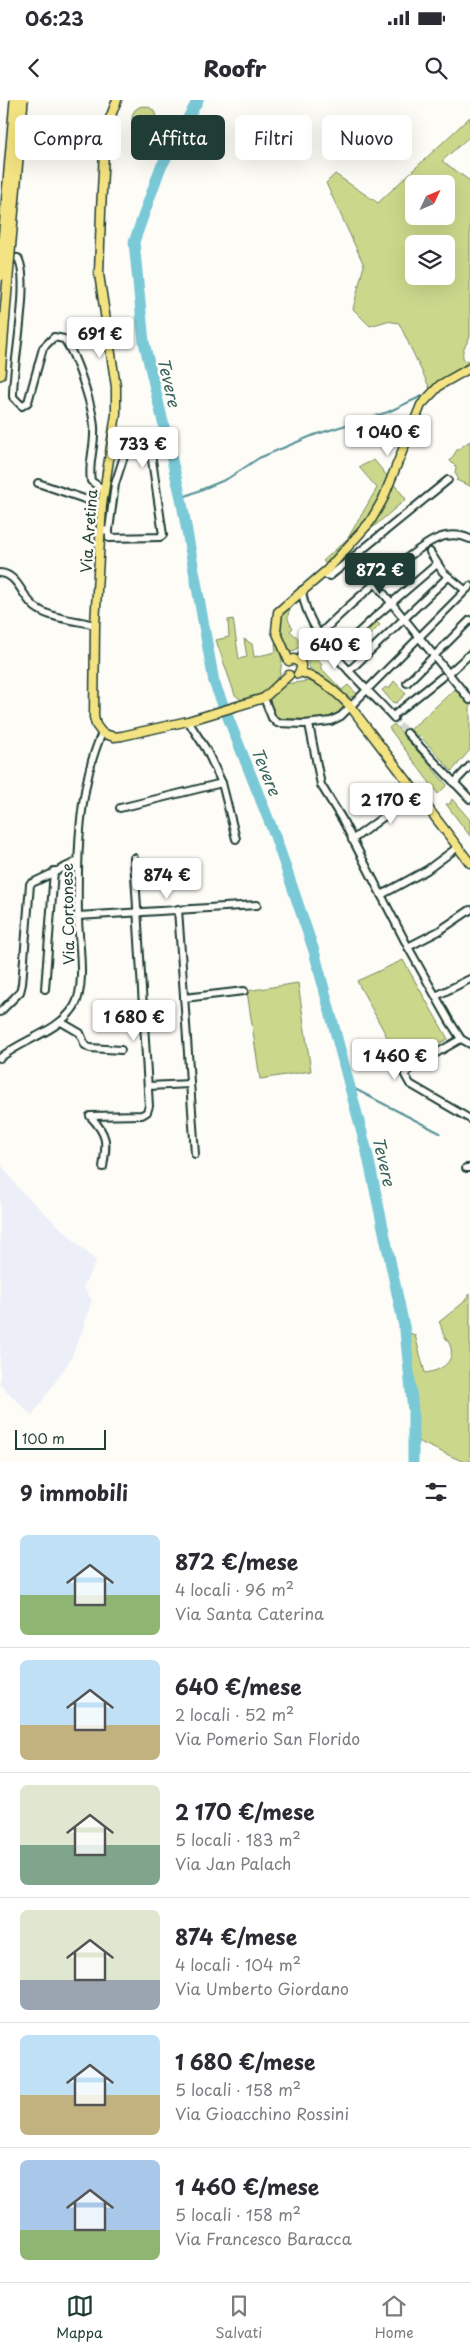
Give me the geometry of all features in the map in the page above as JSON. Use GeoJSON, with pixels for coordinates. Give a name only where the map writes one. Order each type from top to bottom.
{"type":"FeatureCollection","features":[{"type":"Feature","properties":{"kind":"highway"},"geometry":{"type":"LineString","coordinates":[[0,374],[3,277],[15,100]]}},
{"type":"Feature","properties":{"kind":"highway"},"geometry":{"type":"LineString","coordinates":[[3,277],[23,100]]}},
{"type":"Feature","properties":{"kind":"main road","name":"Via Aretina"},"geometry":{"type":"LineString","coordinates":[[102,733],[96,725],[94,717],[95,625],[102,505],[116,414],[116,386],[103,312],[99,274],[105,131],[118,100]]}},
{"type":"Feature","properties":{"kind":"main road"},"geometry":{"type":"LineString","coordinates":[[289,661],[276,631],[277,615],[285,604],[322,574],[352,544],[378,510],[421,405],[440,385],[470,368]]}},
{"type":"Feature","properties":{"kind":"main road"},"geometry":{"type":"LineString","coordinates":[[102,733],[114,737],[202,718],[254,702],[264,698],[290,675],[294,676],[300,672],[302,666],[299,662],[289,661]]}},
{"type":"Feature","properties":{"kind":"main road"},"geometry":{"type":"LineString","coordinates":[[289,661],[285,668],[290,675]]}},
{"type":"Feature","properties":{"kind":"main road"},"geometry":{"type":"LineString","coordinates":[[300,672],[322,681],[350,706],[470,863]]}},
{"type":"Feature","properties":{"kind":"street"},"geometry":{"type":"LineString","coordinates":[[0,257],[16,257],[22,266],[22,289],[13,397],[22,406],[28,402],[43,348],[54,337],[64,339],[71,351],[93,415],[95,433],[90,473],[91,480],[104,490]]}},
{"type":"Feature","properties":{"kind":"street"},"geometry":{"type":"LineString","coordinates":[[142,445],[151,452],[163,535],[160,537],[109,538],[109,530],[115,484],[126,450],[130,446],[142,445]]}},
{"type":"Feature","properties":{"kind":"street"},"geometry":{"type":"LineString","coordinates":[[322,574],[330,576],[448,480]]}},
{"type":"Feature","properties":{"kind":"street"},"geometry":{"type":"LineString","coordinates":[[38,483],[102,505]]}},
{"type":"Feature","properties":{"kind":"street"},"geometry":{"type":"LineString","coordinates":[[101,531],[109,530]]}},
{"type":"Feature","properties":{"kind":"street"},"geometry":{"type":"LineString","coordinates":[[299,662],[302,654],[320,635],[402,561],[428,548],[437,539],[453,535],[470,538]]}},
{"type":"Feature","properties":{"kind":"street"},"geometry":{"type":"LineString","coordinates":[[264,698],[272,718],[277,723],[309,724],[336,720],[468,588],[448,577],[437,564],[428,548]]}},
{"type":"Feature","properties":{"kind":"street"},"geometry":{"type":"LineString","coordinates":[[339,651],[390,603],[437,564]]}},
{"type":"Feature","properties":{"kind":"street"},"geometry":{"type":"LineString","coordinates":[[0,573],[6,573],[16,581],[28,600],[42,612],[95,625]]}},
{"type":"Feature","properties":{"kind":"street"},"geometry":{"type":"LineString","coordinates":[[349,671],[448,577]]}},
{"type":"Feature","properties":{"kind":"street"},"geometry":{"type":"LineString","coordinates":[[376,584],[446,675],[470,700]]}},
{"type":"Feature","properties":{"kind":"street"},"geometry":{"type":"LineString","coordinates":[[302,590],[310,619],[320,635],[339,651],[349,671],[393,717],[470,654]]}},
{"type":"Feature","properties":{"kind":"street"},"geometry":{"type":"LineString","coordinates":[[407,683],[470,620]]}},
{"type":"Feature","properties":{"kind":"street"},"geometry":{"type":"LineString","coordinates":[[188,721],[206,749],[222,783],[236,839]]}},
{"type":"Feature","properties":{"kind":"street"},"geometry":{"type":"LineString","coordinates":[[309,724],[321,786],[352,840],[408,948],[461,1039],[470,1044]]}},
{"type":"Feature","properties":{"kind":"street","name":"Via Cortonese"},"geometry":{"type":"LineString","coordinates":[[0,1058],[8,1051],[61,1022],[74,1008],[80,991],[78,861],[85,792],[92,756],[102,733]]}},
{"type":"Feature","properties":{"kind":"street"},"geometry":{"type":"LineString","coordinates":[[407,733],[470,799]]}},
{"type":"Feature","properties":{"kind":"street"},"geometry":{"type":"LineString","coordinates":[[454,783],[470,766]]}},
{"type":"Feature","properties":{"kind":"street"},"geometry":{"type":"LineString","coordinates":[[120,808],[222,783]]}},
{"type":"Feature","properties":{"kind":"street"},"geometry":{"type":"LineString","coordinates":[[352,840],[416,793]]}},
{"type":"Feature","properties":{"kind":"street"},"geometry":{"type":"LineString","coordinates":[[381,895],[427,870],[458,847]]}},
{"type":"Feature","properties":{"kind":"street"},"geometry":{"type":"LineString","coordinates":[[103,1167],[106,1140],[99,1126],[90,1116],[142,1115],[147,1112],[149,1106],[134,858]]}},
{"type":"Feature","properties":{"kind":"street"},"geometry":{"type":"LineString","coordinates":[[0,1012],[20,992],[30,884],[78,861]]}},
{"type":"Feature","properties":{"kind":"street"},"geometry":{"type":"LineString","coordinates":[[45,989],[54,871]]}},
{"type":"Feature","properties":{"kind":"street"},"geometry":{"type":"LineString","coordinates":[[78,916],[257,905]]}},
{"type":"Feature","properties":{"kind":"street"},"geometry":{"type":"LineString","coordinates":[[178,910],[195,1154]]}},
{"type":"Feature","properties":{"kind":"street"},"geometry":{"type":"LineString","coordinates":[[408,948],[439,931],[470,910]]}},
{"type":"Feature","properties":{"kind":"street"},"geometry":{"type":"LineString","coordinates":[[436,996],[470,979]]}},
{"type":"Feature","properties":{"kind":"street"},"geometry":{"type":"LineString","coordinates":[[184,998],[244,991]]}},
{"type":"Feature","properties":{"kind":"street"},"geometry":{"type":"LineString","coordinates":[[61,1022],[80,1033],[85,1045],[90,1048],[121,1050]]}},
{"type":"Feature","properties":{"kind":"street"},"geometry":{"type":"LineString","coordinates":[[461,1039],[410,1068],[405,1075],[410,1084],[470,1119]]}},
{"type":"Feature","properties":{"kind":"street"},"geometry":{"type":"LineString","coordinates":[[148,1086],[190,1084]]}},
{"type":"Feature","properties":{"kind":"shaded area"},"geometry":{"type":"Polygon","coordinates":[[[0,1163],[20,1190],[96,1261],[83,1287],[92,1300],[81,1334],[70,1360],[32,1416],[0,1384],[0,1163]]]}},
{"type":"Feature","properties":{"kind":"green space"},"geometry":{"type":"Polygon","coordinates":[[[144,106],[148,107],[155,114],[133,115],[136,110],[144,106]]]}},
{"type":"Feature","properties":{"kind":"green space"},"geometry":{"type":"Polygon","coordinates":[[[470,117],[470,136],[442,161],[470,181],[470,337],[463,354],[464,360],[469,361],[440,385],[434,397],[399,323],[387,321],[370,326],[353,309],[364,265],[326,183],[335,174],[378,203],[405,178],[405,225],[455,225],[455,175],[408,175],[470,117]]]}},
{"type":"Feature","properties":{"kind":"green space"},"geometry":{"type":"Polygon","coordinates":[[[470,441],[470,486],[456,480],[458,478],[455,473],[456,467],[450,461],[457,450],[470,441]]]}},
{"type":"Feature","properties":{"kind":"green space"},"geometry":{"type":"Polygon","coordinates":[[[374,460],[406,499],[328,566],[323,561],[348,538],[377,488],[359,467],[374,460]]]}},
{"type":"Feature","properties":{"kind":"green space"},"geometry":{"type":"Polygon","coordinates":[[[300,598],[301,600],[293,606],[288,616],[288,620],[293,628],[290,631],[299,639],[298,642],[301,646],[292,652],[282,640],[281,614],[300,598]]]}},
{"type":"Feature","properties":{"kind":"green space"},"geometry":{"type":"Polygon","coordinates":[[[233,619],[239,659],[247,657],[244,639],[252,644],[254,657],[276,652],[275,644],[277,643],[282,660],[280,675],[262,695],[243,701],[235,695],[216,640],[229,637],[228,620],[233,619]]]}},
{"type":"Feature","properties":{"kind":"green space"},"geometry":{"type":"Polygon","coordinates":[[[374,619],[380,625],[362,643],[356,636],[374,619]]]}},
{"type":"Feature","properties":{"kind":"green space"},"geometry":{"type":"Polygon","coordinates":[[[315,645],[320,650],[314,656],[322,665],[320,667],[342,690],[348,685],[358,695],[347,698],[310,669],[305,655],[315,645]]]}},
{"type":"Feature","properties":{"kind":"green space"},"geometry":{"type":"Polygon","coordinates":[[[309,681],[327,689],[344,703],[344,708],[332,718],[304,722],[304,719],[282,719],[282,721],[275,716],[267,699],[284,684],[309,681]]]}},
{"type":"Feature","properties":{"kind":"green space"},"geometry":{"type":"Polygon","coordinates":[[[394,681],[406,694],[396,703],[392,702],[382,690],[386,687],[389,689],[394,681]]]}},
{"type":"Feature","properties":{"kind":"green space"},"geometry":{"type":"Polygon","coordinates":[[[456,688],[470,704],[470,750],[452,771],[420,736],[417,738],[410,730],[456,688]]]}},
{"type":"Feature","properties":{"kind":"green space"},"geometry":{"type":"Polygon","coordinates":[[[394,724],[447,785],[438,794],[389,728],[394,724]]]}},
{"type":"Feature","properties":{"kind":"green space"},"geometry":{"type":"Polygon","coordinates":[[[452,799],[470,820],[470,836],[446,804],[450,804],[452,799]]]}},
{"type":"Feature","properties":{"kind":"green space"},"geometry":{"type":"Polygon","coordinates":[[[403,960],[448,1039],[401,1063],[357,981],[403,960]]]}},
{"type":"Feature","properties":{"kind":"green space"},"geometry":{"type":"Polygon","coordinates":[[[298,983],[311,1071],[260,1079],[247,991],[298,983]]]}},
{"type":"Feature","properties":{"kind":"green space"},"geometry":{"type":"Polygon","coordinates":[[[470,1294],[470,1462],[464,1462],[413,1439],[410,1372],[405,1331],[415,1335],[425,1373],[444,1366],[451,1354],[450,1346],[439,1322],[463,1303],[470,1294]]]}},
{"type":"Feature","properties":{"kind":"waterway","name":"Tevere"},"geometry":{"type":"LineString","coordinates":[[198,100],[160,169],[134,242],[144,342],[181,498],[214,682],[275,836],[314,951],[367,1152],[405,1331],[413,1411],[413,1462]]}},
{"type":"Feature","properties":{"kind":"waterway"},"geometry":{"type":"LineString","coordinates":[[181,498],[227,479],[259,458],[314,435],[388,412],[422,396]]}},
{"type":"Feature","properties":{"kind":"waterway"},"geometry":{"type":"LineString","coordinates":[[351,1087],[440,1133]]}},
{"type":"Feature","properties":{"kind":"tunnel"},"geometry":{"type":"LineString","coordinates":[[394,718],[407,733]]}}]}
